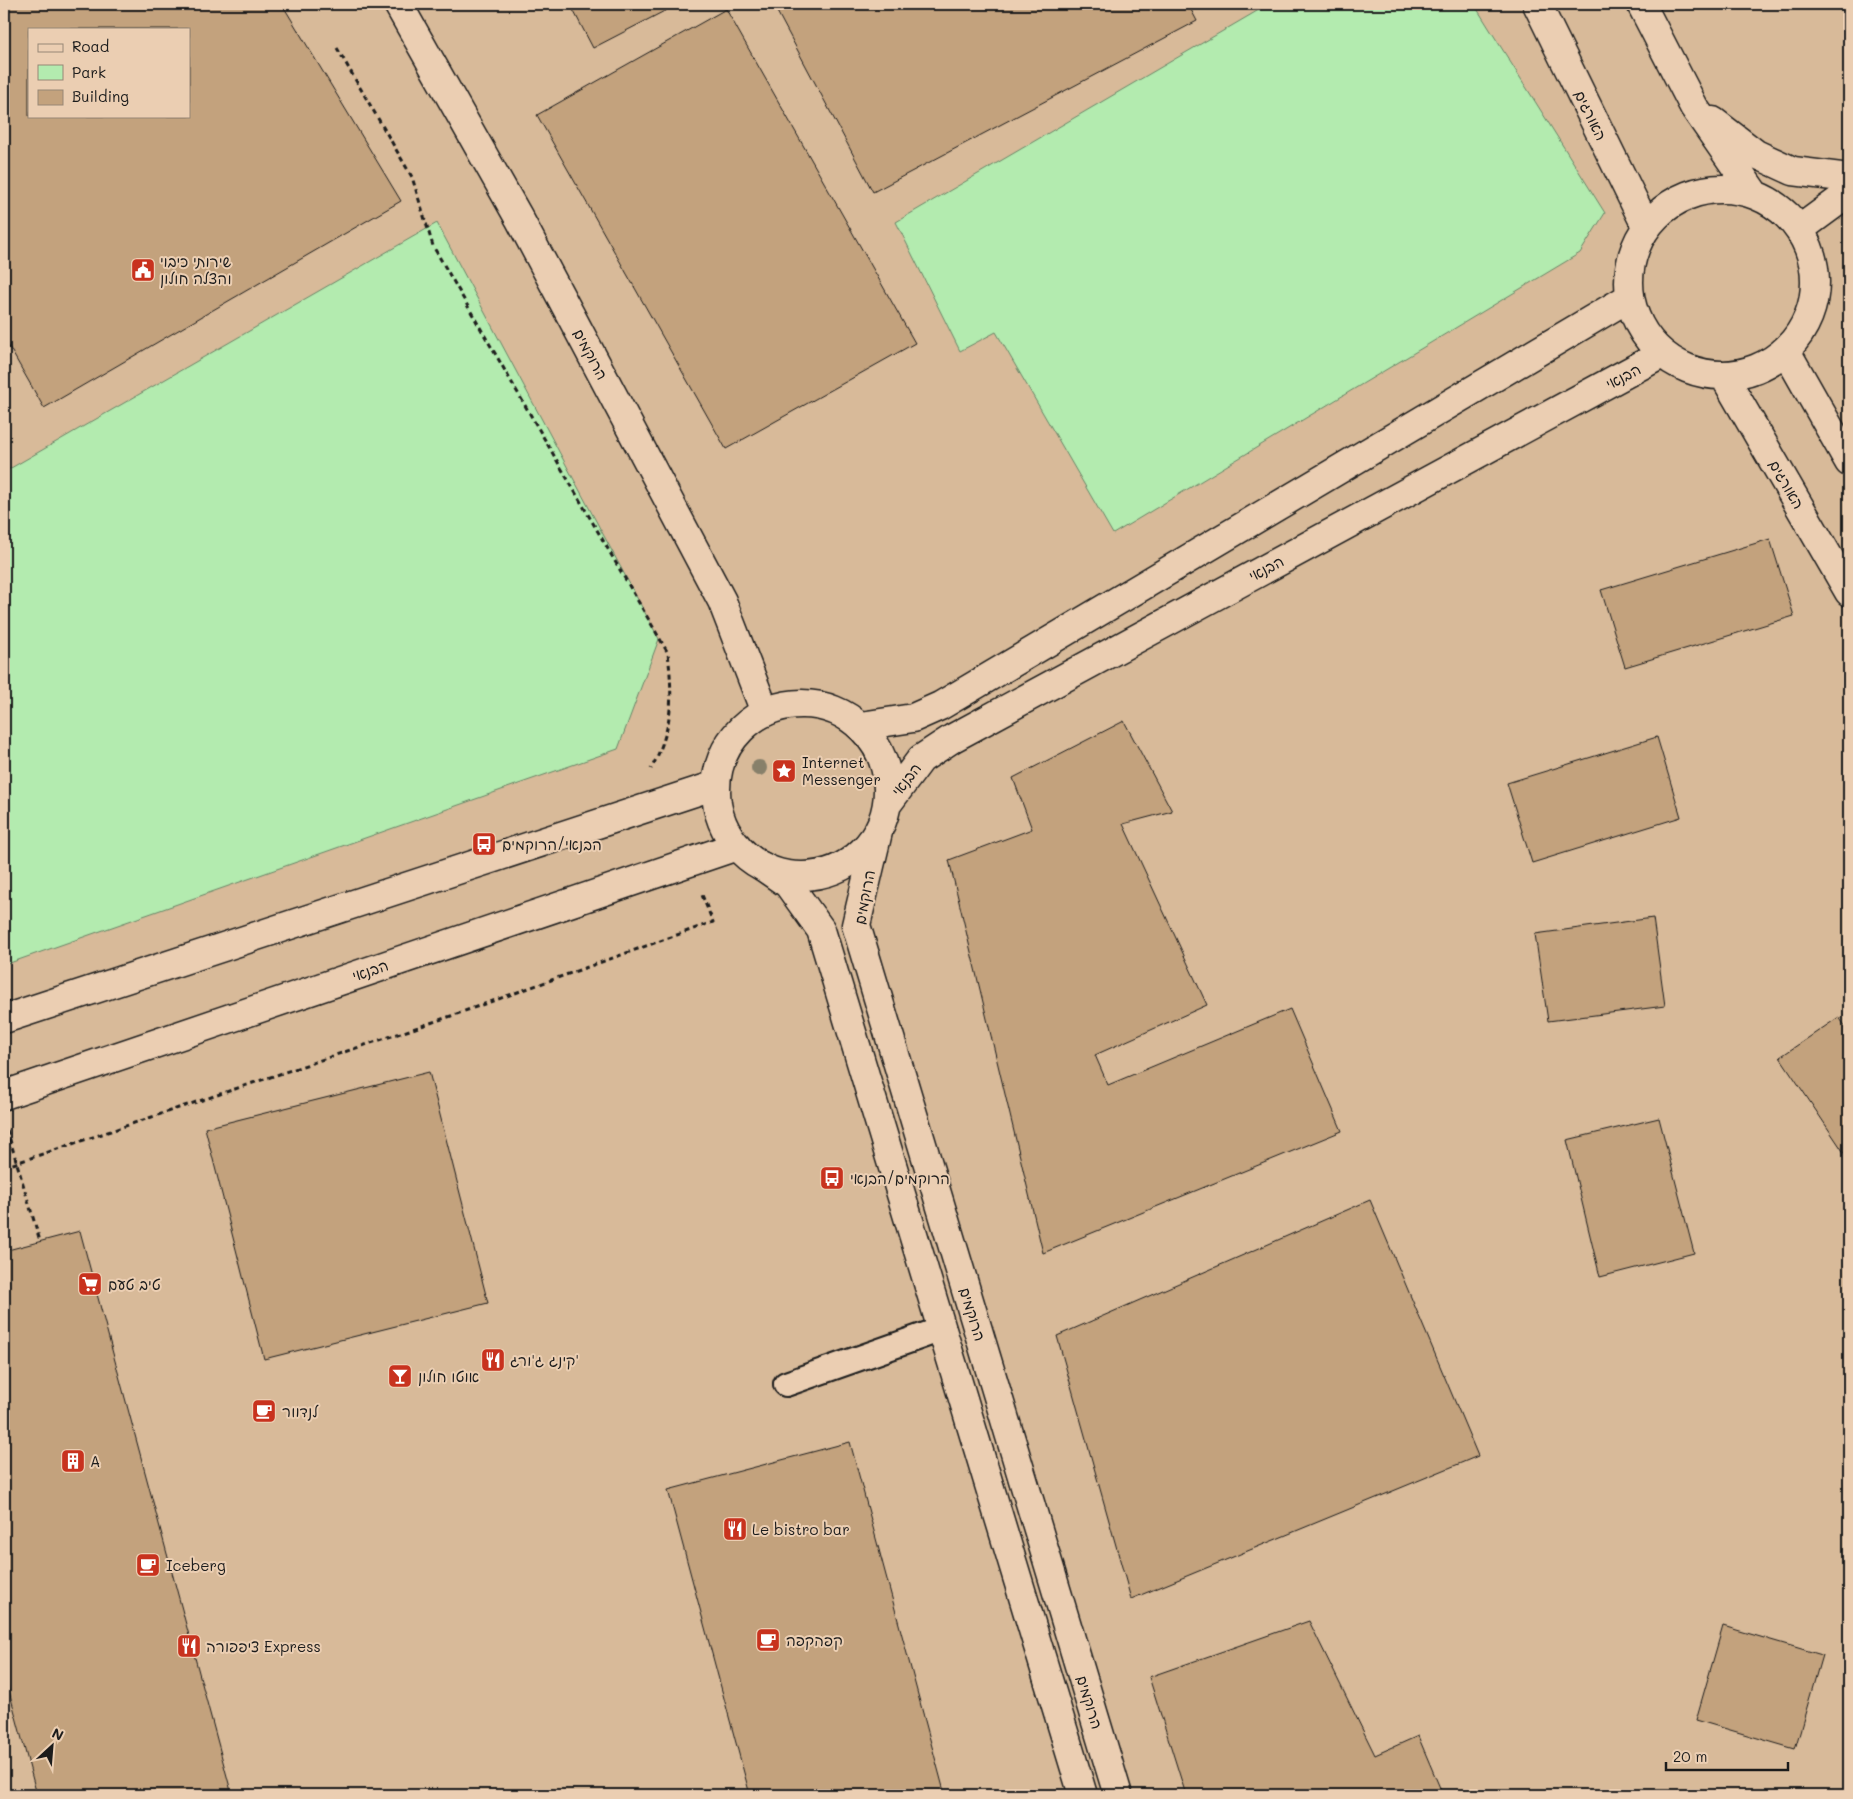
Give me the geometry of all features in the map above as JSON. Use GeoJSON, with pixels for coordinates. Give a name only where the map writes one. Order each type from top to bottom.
{"type":"FeatureCollection","features":[{"type":"Feature","properties":{"kind":"street","name":"הרוקמים"},"geometry":{"type":"LineString","coordinates":[[398,4],[519,218],[722,601],[765,712]]}},
{"type":"Feature","properties":{"kind":"street","name":"האורגים"},"geometry":{"type":"LineString","coordinates":[[1536,4],[1646,226]]}},
{"type":"Feature","properties":{"kind":"street"},"geometry":{"type":"LineString","coordinates":[[1641,4],[1694,107],[1752,192]]}},
{"type":"Feature","properties":{"kind":"street"},"geometry":{"type":"LineString","coordinates":[[1694,107],[1756,154],[1793,171],[1849,178]]}},
{"type":"Feature","properties":{"kind":"street"},"geometry":{"type":"LineString","coordinates":[[1723,188],[1752,192],[1780,207],[1800,229],[1814,260],[1816,293],[1807,325],[1786,351],[1758,369],[1724,376],[1691,371],[1662,354],[1640,329],[1630,297],[1629,272],[1634,248],[1646,226],[1667,205],[1694,192],[1723,188]]}},
{"type":"Feature","properties":{"kind":"street"},"geometry":{"type":"LineString","coordinates":[[1800,229],[1849,194]]}},
{"type":"Feature","properties":{"kind":"street"},"geometry":{"type":"LineString","coordinates":[[861,726],[914,718],[940,706],[1630,297]]}},
{"type":"Feature","properties":{"kind":"street"},"geometry":{"type":"LineString","coordinates":[[1786,351],[1849,462]]}},
{"type":"Feature","properties":{"kind":"street","name":"הבנאי"},"geometry":{"type":"LineString","coordinates":[[888,803],[921,759],[954,738],[1662,354]]}},
{"type":"Feature","properties":{"kind":"street","name":"האורגים"},"geometry":{"type":"LineString","coordinates":[[1724,376],[1849,592]]}},
{"type":"Feature","properties":{"kind":"street"},"geometry":{"type":"LineString","coordinates":[[762,866],[787,875],[814,876],[840,868],[862,853],[878,832],[888,803],[887,775],[878,749],[861,726],[847,717],[831,709],[815,705],[798,704],[765,712],[746,725],[731,742],[721,762],[716,785],[717,802],[721,818],[737,846],[762,866],[788,884],[821,930],[1083,1795]]}},
{"type":"Feature","properties":{"kind":"street"},"geometry":{"type":"LineString","coordinates":[[4,1019],[716,785]]}},
{"type":"Feature","properties":{"kind":"street","name":"הרוקמים"},"geometry":{"type":"LineString","coordinates":[[878,832],[856,925],[1118,1795]]}},
{"type":"Feature","properties":{"kind":"street","name":"הבנאי"},"geometry":{"type":"LineString","coordinates":[[4,1095],[737,846]]}},
{"type":"Feature","properties":{"kind":"lane"},"geometry":{"type":"LineString","coordinates":[[786,1384],[942,1329]]}},
{"type":"Feature","properties":{"kind":"path"},"geometry":{"type":"LineString","coordinates":[[337,48],[412,177],[433,246],[668,653]]}},
{"type":"Feature","properties":{"kind":"path"},"geometry":{"type":"LineString","coordinates":[[4,1167],[451,1016],[713,922]]}},
{"type":"Feature","properties":{"kind":"path"},"geometry":{"type":"LineString","coordinates":[[6,1127],[40,1242]]}},
{"type":"Feature","properties":{"kind":"shaded area"},"geometry":{"type":"Polygon","coordinates":[[[4,4],[1849,4],[1849,1795],[4,1795],[4,4]]]}},
{"type":"Feature","properties":{"kind":"green space"},"geometry":{"type":"Polygon","coordinates":[[[1269,4],[1474,4],[1605,213],[1580,253],[1113,534],[996,332],[960,351],[896,222],[1269,4]]]}},
{"type":"Feature","properties":{"kind":"green space"},"geometry":{"type":"Polygon","coordinates":[[[437,223],[659,639],[618,749],[4,965],[4,472],[437,223]]]}},
{"type":"Feature","properties":{"kind":"building","name":"שירותי כיבוי והצלה חולון"},"geometry":{"type":"Polygon","coordinates":[[[4,4],[282,4],[401,201],[44,408],[4,338],[4,4]]]}},
{"type":"Feature","properties":{"kind":"building"},"geometry":{"type":"Polygon","coordinates":[[[570,4],[678,4],[593,48],[570,4]]]}},
{"type":"Feature","properties":{"kind":"building"},"geometry":{"type":"Polygon","coordinates":[[[773,4],[1188,4],[1197,21],[873,192],[773,4]]]}},
{"type":"Feature","properties":{"kind":"building"},"geometry":{"type":"Polygon","coordinates":[[[726,9],[915,343],[726,449],[537,115],[726,9]]]}},
{"type":"Feature","properties":{"kind":"building"},"geometry":{"type":"Polygon","coordinates":[[[1770,539],[1794,616],[1625,667],[1601,590],[1770,539]]]}},
{"type":"Feature","properties":{"kind":"building"},"geometry":{"type":"Polygon","coordinates":[[[1124,721],[1172,811],[1123,824],[1207,1005],[1095,1055],[1108,1085],[1290,1009],[1342,1131],[1043,1253],[949,860],[1032,829],[1013,778],[1124,721]]]}},
{"type":"Feature","properties":{"kind":"building"},"geometry":{"type":"Polygon","coordinates":[[[1657,737],[1681,817],[1532,863],[1507,783],[1657,737]]]}},
{"type":"Feature","properties":{"kind":"building"},"geometry":{"type":"Polygon","coordinates":[[[1653,918],[1665,1006],[1548,1021],[1535,934],[1653,918]]]}},
{"type":"Feature","properties":{"kind":"building"},"geometry":{"type":"Polygon","coordinates":[[[1839,1017],[1849,1032],[1849,1160],[1780,1057],[1839,1017]]]}},
{"type":"Feature","properties":{"kind":"building"},"geometry":{"type":"Polygon","coordinates":[[[429,1072],[488,1303],[264,1359],[205,1128],[429,1072]]]}},
{"type":"Feature","properties":{"kind":"building"},"geometry":{"type":"Polygon","coordinates":[[[1659,1118],[1694,1253],[1600,1277],[1567,1140],[1659,1118]]]}},
{"type":"Feature","properties":{"kind":"building"},"geometry":{"type":"Polygon","coordinates":[[[1370,1200],[1478,1456],[1131,1599],[1057,1336],[1370,1200]]]}},
{"type":"Feature","properties":{"kind":"building","name":"A"},"geometry":{"type":"Polygon","coordinates":[[[80,1231],[232,1795],[37,1795],[4,1672],[4,1251],[80,1231]]]}},
{"type":"Feature","properties":{"kind":"building"},"geometry":{"type":"Polygon","coordinates":[[[850,1442],[945,1795],[750,1795],[668,1490],[850,1442]]]}},
{"type":"Feature","properties":{"kind":"building"},"geometry":{"type":"Polygon","coordinates":[[[1309,1621],[1375,1755],[1418,1736],[1443,1795],[1186,1795],[1149,1677],[1309,1621]]]}},
{"type":"Feature","properties":{"kind":"building"},"geometry":{"type":"Polygon","coordinates":[[[1723,1626],[1822,1655],[1795,1749],[1696,1720],[1723,1626]]]}},
{"type":"Feature","properties":{"kind":"place","name":"שירותי כיבוי והצלה חולון"},"geometry":{"type":"Point","coordinates":[143,270]}},
{"type":"Feature","properties":{"kind":"place","name":"Internet Messenger"},"geometry":{"type":"Point","coordinates":[784,771]}},
{"type":"Feature","properties":{"kind":"place","name":"הבנאי/הרוקמים"},"geometry":{"type":"Point","coordinates":[484,844]}},
{"type":"Feature","properties":{"kind":"place","name":"הרוקמים/הבנאי"},"geometry":{"type":"Point","coordinates":[832,1178]}},
{"type":"Feature","properties":{"kind":"place","name":"טיב טעם"},"geometry":{"type":"Point","coordinates":[90,1284]}},
{"type":"Feature","properties":{"kind":"place","name":"קינג ג'ורג'"},"geometry":{"type":"Point","coordinates":[493,1360]}},
{"type":"Feature","properties":{"kind":"place","name":"אוטו חולון"},"geometry":{"type":"Point","coordinates":[400,1376]}},
{"type":"Feature","properties":{"kind":"place","name":"לנדוור"},"geometry":{"type":"Point","coordinates":[264,1411]}},
{"type":"Feature","properties":{"kind":"place","name":"A"},"geometry":{"type":"Point","coordinates":[73,1461]}},
{"type":"Feature","properties":{"kind":"place","name":"Le bistro bar"},"geometry":{"type":"Point","coordinates":[735,1529]}},
{"type":"Feature","properties":{"kind":"place","name":"Iceberg"},"geometry":{"type":"Point","coordinates":[148,1565]}},
{"type":"Feature","properties":{"kind":"place","name":"קפהקפה"},"geometry":{"type":"Point","coordinates":[768,1640]}},
{"type":"Feature","properties":{"kind":"place","name":"ציפפורה Express"},"geometry":{"type":"Point","coordinates":[189,1646]}}]}
